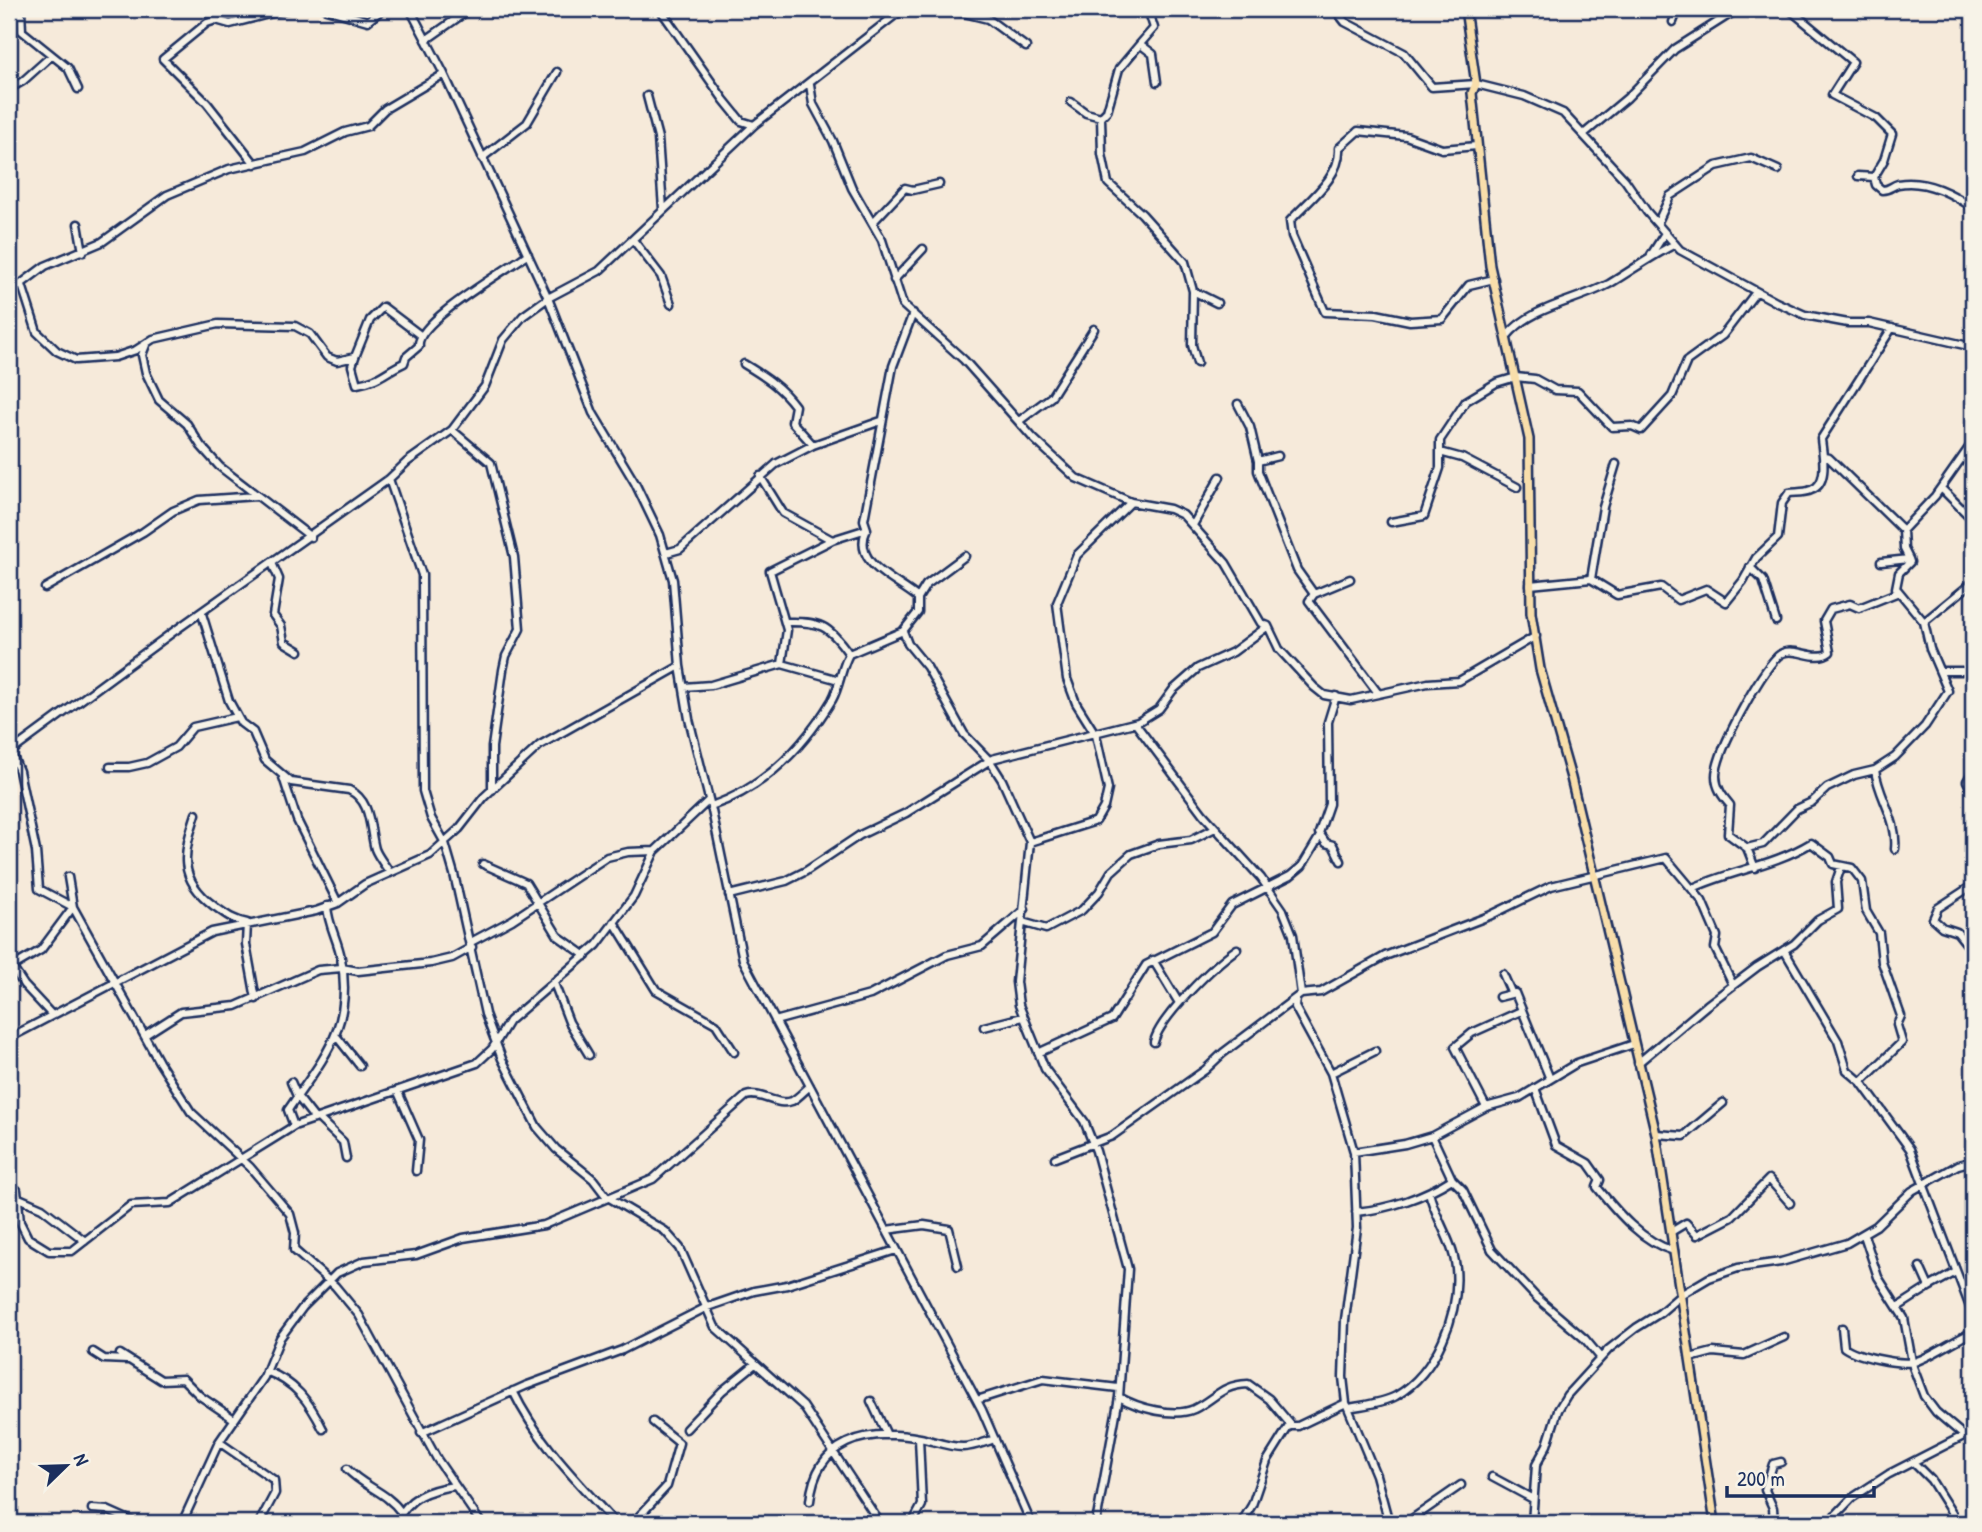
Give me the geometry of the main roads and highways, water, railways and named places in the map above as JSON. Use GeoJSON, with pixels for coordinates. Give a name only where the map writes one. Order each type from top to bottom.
{"type":"FeatureCollection","features":[{"type":"Feature","properties":{"kind":"main road"},"geometry":{"type":"LineString","coordinates":[[1465,9],[1476,83],[1472,93],[1486,237],[1516,377],[1531,464],[1531,613],[1540,669],[1656,1134],[1715,1523]]}}]}
